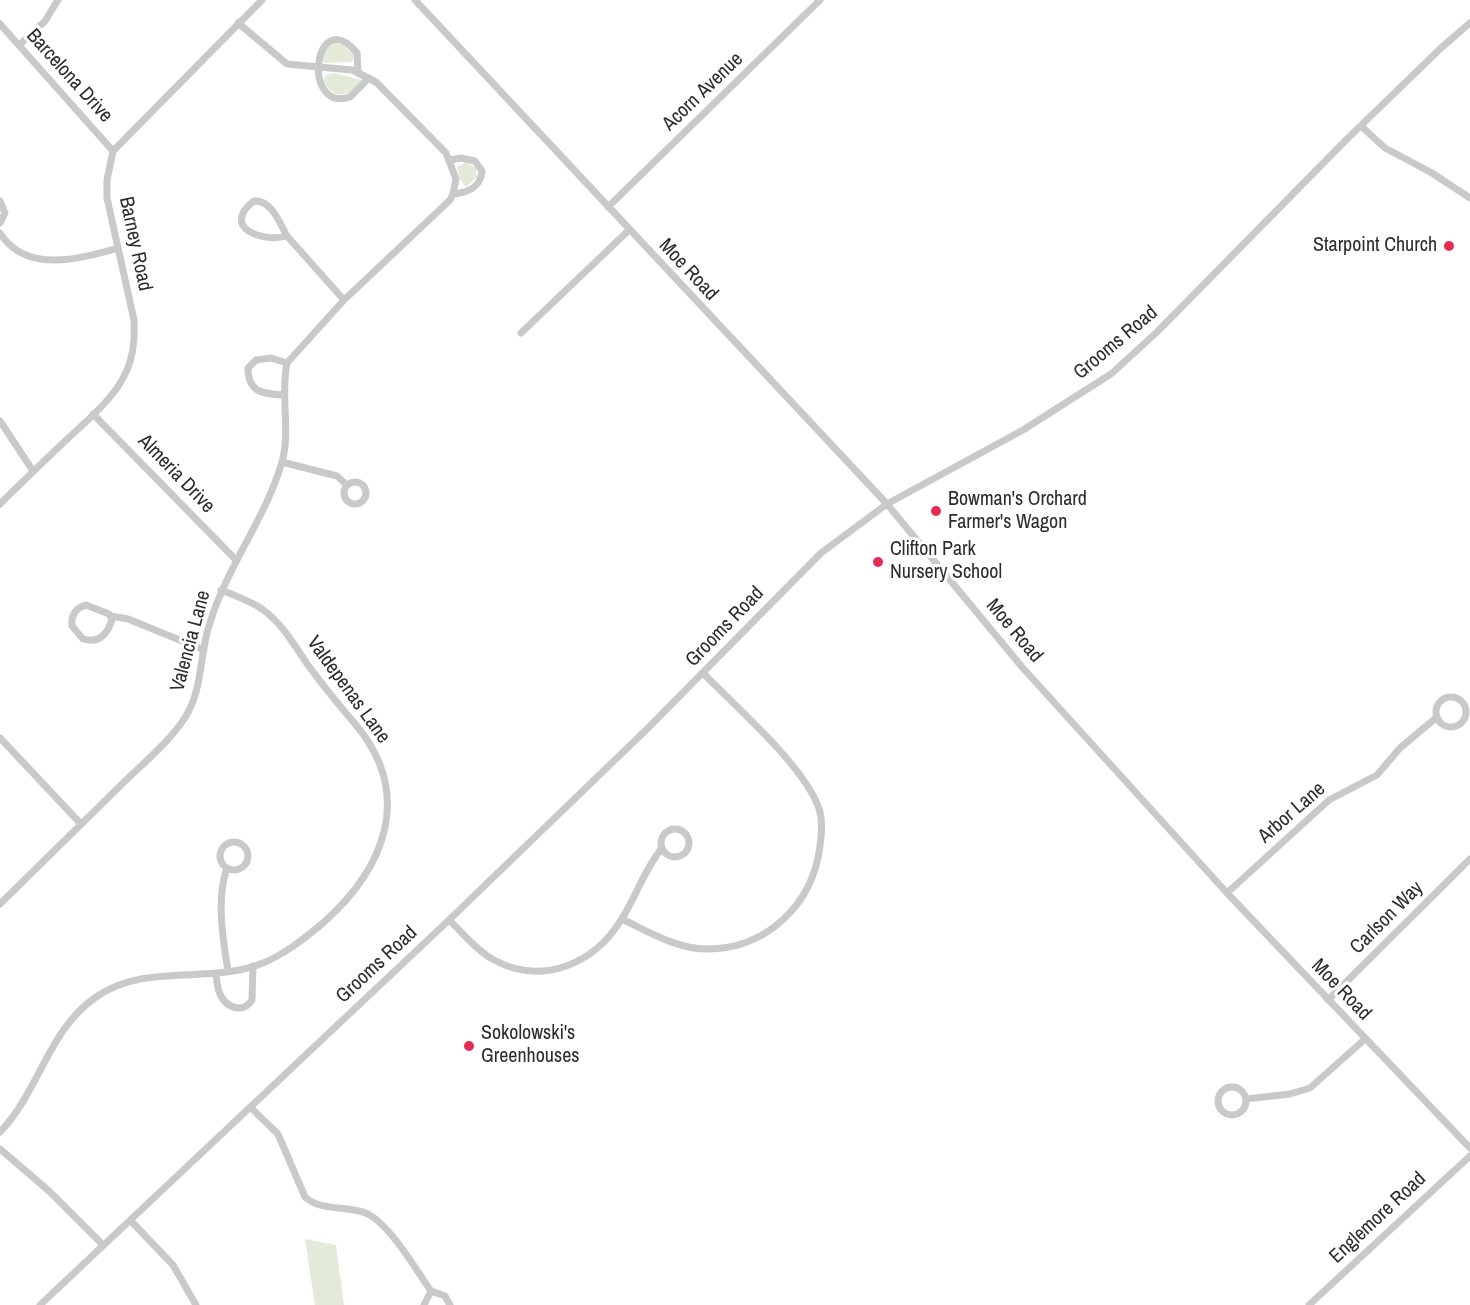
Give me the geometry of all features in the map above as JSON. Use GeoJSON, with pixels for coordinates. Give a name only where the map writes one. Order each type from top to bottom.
{"type":"FeatureCollection","features":[{"type":"Feature","properties":{"kind":"street"},"geometry":{"type":"LineString","coordinates":[[19,45],[45,21],[58,0]]}},
{"type":"Feature","properties":{"kind":"street"},"geometry":{"type":"LineString","coordinates":[[113,151],[262,0]]}},
{"type":"Feature","properties":{"kind":"street","name":"Moe Road"},"geometry":{"type":"LineString","coordinates":[[415,0],[887,504],[1022,667],[1227,893],[1470,1148]]}},
{"type":"Feature","properties":{"kind":"street","name":"Acorn Avenue"},"geometry":{"type":"LineString","coordinates":[[608,207],[820,0]]}},
{"type":"Feature","properties":{"kind":"street"},"geometry":{"type":"LineString","coordinates":[[238,23],[287,64],[358,72],[369,78],[450,160],[456,179],[450,200],[344,300],[287,363],[271,358],[256,360],[248,368],[248,380],[255,390],[262,394],[283,395]]}},
{"type":"Feature","properties":{"kind":"street","name":"Grooms Road"},"geometry":{"type":"LineString","coordinates":[[40,1305],[449,920],[703,672],[821,553],[887,504],[1023,430],[1111,374],[1157,332],[1361,126],[1470,23]]}},
{"type":"Feature","properties":{"kind":"street","name":"Barcelona Drive"},"geometry":{"type":"LineString","coordinates":[[0,24],[113,151]]}},
{"type":"Feature","properties":{"kind":"street"},"geometry":{"type":"LineString","coordinates":[[358,72],[357,53],[351,46],[338,39],[329,42],[322,50],[316,68],[329,94],[339,98],[350,97],[369,78]]}},
{"type":"Feature","properties":{"kind":"street"},"geometry":{"type":"LineString","coordinates":[[1361,126],[1384,148],[1432,173],[1470,198]]}},
{"type":"Feature","properties":{"kind":"street","name":"Barney Road"},"geometry":{"type":"LineString","coordinates":[[0,504],[93,414],[127,372],[135,340],[134,320],[107,198],[107,180],[113,151]]}},
{"type":"Feature","properties":{"kind":"street"},"geometry":{"type":"LineString","coordinates":[[450,160],[461,158],[475,160],[482,171],[477,185],[468,191],[453,194]]}},
{"type":"Feature","properties":{"kind":"street"},"geometry":{"type":"LineString","coordinates":[[0,201],[5,213],[0,224]]}},
{"type":"Feature","properties":{"kind":"street"},"geometry":{"type":"LineString","coordinates":[[287,236],[273,238],[250,233],[243,225],[243,211],[254,201],[263,202],[273,211],[287,236],[344,300]]}},
{"type":"Feature","properties":{"kind":"street"},"geometry":{"type":"LineString","coordinates":[[521,333],[629,230]]}},
{"type":"Feature","properties":{"kind":"street"},"geometry":{"type":"LineString","coordinates":[[0,233],[12,249],[50,261],[73,259],[118,248]]}},
{"type":"Feature","properties":{"kind":"street","name":"Valencia Lane"},"geometry":{"type":"LineString","coordinates":[[0,904],[160,747],[185,717],[196,695],[204,650],[221,591],[275,483],[282,462],[286,437],[283,395],[287,363]]}},
{"type":"Feature","properties":{"kind":"street","name":"Almeria Drive"},"geometry":{"type":"LineString","coordinates":[[93,414],[235,559]]}},
{"type":"Feature","properties":{"kind":"street"},"geometry":{"type":"LineString","coordinates":[[0,421],[33,471]]}},
{"type":"Feature","properties":{"kind":"street"},"geometry":{"type":"LineString","coordinates":[[282,462],[338,476],[347,485]]}},
{"type":"Feature","properties":{"kind":"street","name":"Valdepenas Lane"},"geometry":{"type":"LineString","coordinates":[[0,1132],[21,1106],[61,1033],[95,998],[113,987],[146,977],[216,974],[253,966],[284,952],[312,932],[354,891],[373,864],[384,839],[387,817],[385,787],[378,760],[365,737],[327,691],[281,625],[260,607],[221,591]]}},
{"type":"Feature","properties":{"kind":"street"},"geometry":{"type":"LineString","coordinates":[[111,616],[105,634],[95,640],[83,639],[72,626],[74,614],[82,606],[95,607],[111,616],[128,619],[204,650]]}},
{"type":"Feature","properties":{"kind":"street"},"geometry":{"type":"LineString","coordinates":[[622,920],[680,945],[708,949],[740,945],[770,932],[785,919],[797,906],[815,874],[822,826],[819,808],[810,788],[795,768],[703,672]]}},
{"type":"Feature","properties":{"kind":"street","name":"Arbor Lane"},"geometry":{"type":"LineString","coordinates":[[1227,893],[1329,800],[1377,775],[1400,748],[1437,717],[1438,704],[1449,698],[1457,699],[1465,709],[1464,717],[1455,726],[1444,725],[1437,717]]}},
{"type":"Feature","properties":{"kind":"street"},"geometry":{"type":"LineString","coordinates":[[0,738],[81,824]]}},
{"type":"Feature","properties":{"kind":"street"},"geometry":{"type":"LineString","coordinates":[[449,920],[492,960],[519,968],[543,970],[573,964],[594,953],[622,920],[650,865],[662,848],[664,836],[670,830],[679,830],[688,839],[688,847],[680,856],[668,855],[662,848]]}},
{"type":"Feature","properties":{"kind":"street"},"geometry":{"type":"LineString","coordinates":[[239,843],[247,853],[246,862],[240,868],[227,868],[220,858],[221,850],[227,844],[239,843]]}},
{"type":"Feature","properties":{"kind":"street","name":"Carlson Way"},"geometry":{"type":"LineString","coordinates":[[1328,1000],[1470,859]]}},
{"type":"Feature","properties":{"kind":"street"},"geometry":{"type":"LineString","coordinates":[[227,868],[223,879],[222,913],[228,971]]}},
{"type":"Feature","properties":{"kind":"street"},"geometry":{"type":"LineString","coordinates":[[216,974],[221,996],[232,1007],[238,1009],[252,1000],[253,966]]}},
{"type":"Feature","properties":{"kind":"street"},"geometry":{"type":"LineString","coordinates":[[1246,1099],[1290,1094],[1310,1088],[1365,1039]]}},
{"type":"Feature","properties":{"kind":"street"},"geometry":{"type":"LineString","coordinates":[[1232,1087],[1240,1089],[1246,1099],[1244,1108],[1234,1114],[1225,1112],[1218,1102],[1221,1092],[1232,1087]]}},
{"type":"Feature","properties":{"kind":"street"},"geometry":{"type":"LineString","coordinates":[[250,1107],[278,1134],[305,1197],[333,1207],[358,1210],[377,1219],[431,1291],[445,1296],[450,1305]]}},
{"type":"Feature","properties":{"kind":"street"},"geometry":{"type":"LineString","coordinates":[[0,1149],[49,1191],[103,1245]]}},
{"type":"Feature","properties":{"kind":"street","name":"Englemore Road"},"geometry":{"type":"LineString","coordinates":[[1309,1305],[1470,1156]]}},
{"type":"Feature","properties":{"kind":"street"},"geometry":{"type":"LineString","coordinates":[[131,1221],[173,1265],[196,1305]]}},
{"type":"Feature","properties":{"kind":"street"},"geometry":{"type":"LineString","coordinates":[[424,1305],[431,1291]]}},
{"type":"Feature","properties":{"kind":"green space"},"geometry":{"type":"Polygon","coordinates":[[[335,43],[343,45],[354,55],[352,62],[324,63],[322,60],[326,48],[335,43]]]}},
{"type":"Feature","properties":{"kind":"green space"},"geometry":{"type":"Polygon","coordinates":[[[334,73],[362,80],[354,90],[337,94],[331,91],[324,80],[326,75],[334,73]]]}},
{"type":"Feature","properties":{"kind":"green space"},"geometry":{"type":"Polygon","coordinates":[[[466,162],[476,168],[477,177],[466,187],[460,179],[457,167],[466,162]]]}},
{"type":"Feature","properties":{"kind":"green space"},"geometry":{"type":"Polygon","coordinates":[[[305,1239],[336,1245],[344,1305],[315,1305],[305,1239]]]}},
{"type":"Feature","properties":{"kind":"place","name":"Starpoint Church"},"geometry":{"type":"Point","coordinates":[1449,246]}},
{"type":"Feature","properties":{"kind":"place","name":"Bowman's Orchard Farmer's Wagon"},"geometry":{"type":"Point","coordinates":[936,511]}},
{"type":"Feature","properties":{"kind":"place","name":"Clifton Park Nursery School"},"geometry":{"type":"Point","coordinates":[878,562]}},
{"type":"Feature","properties":{"kind":"place","name":"Sokolowski's Greenhouses"},"geometry":{"type":"Point","coordinates":[469,1046]}}]}
